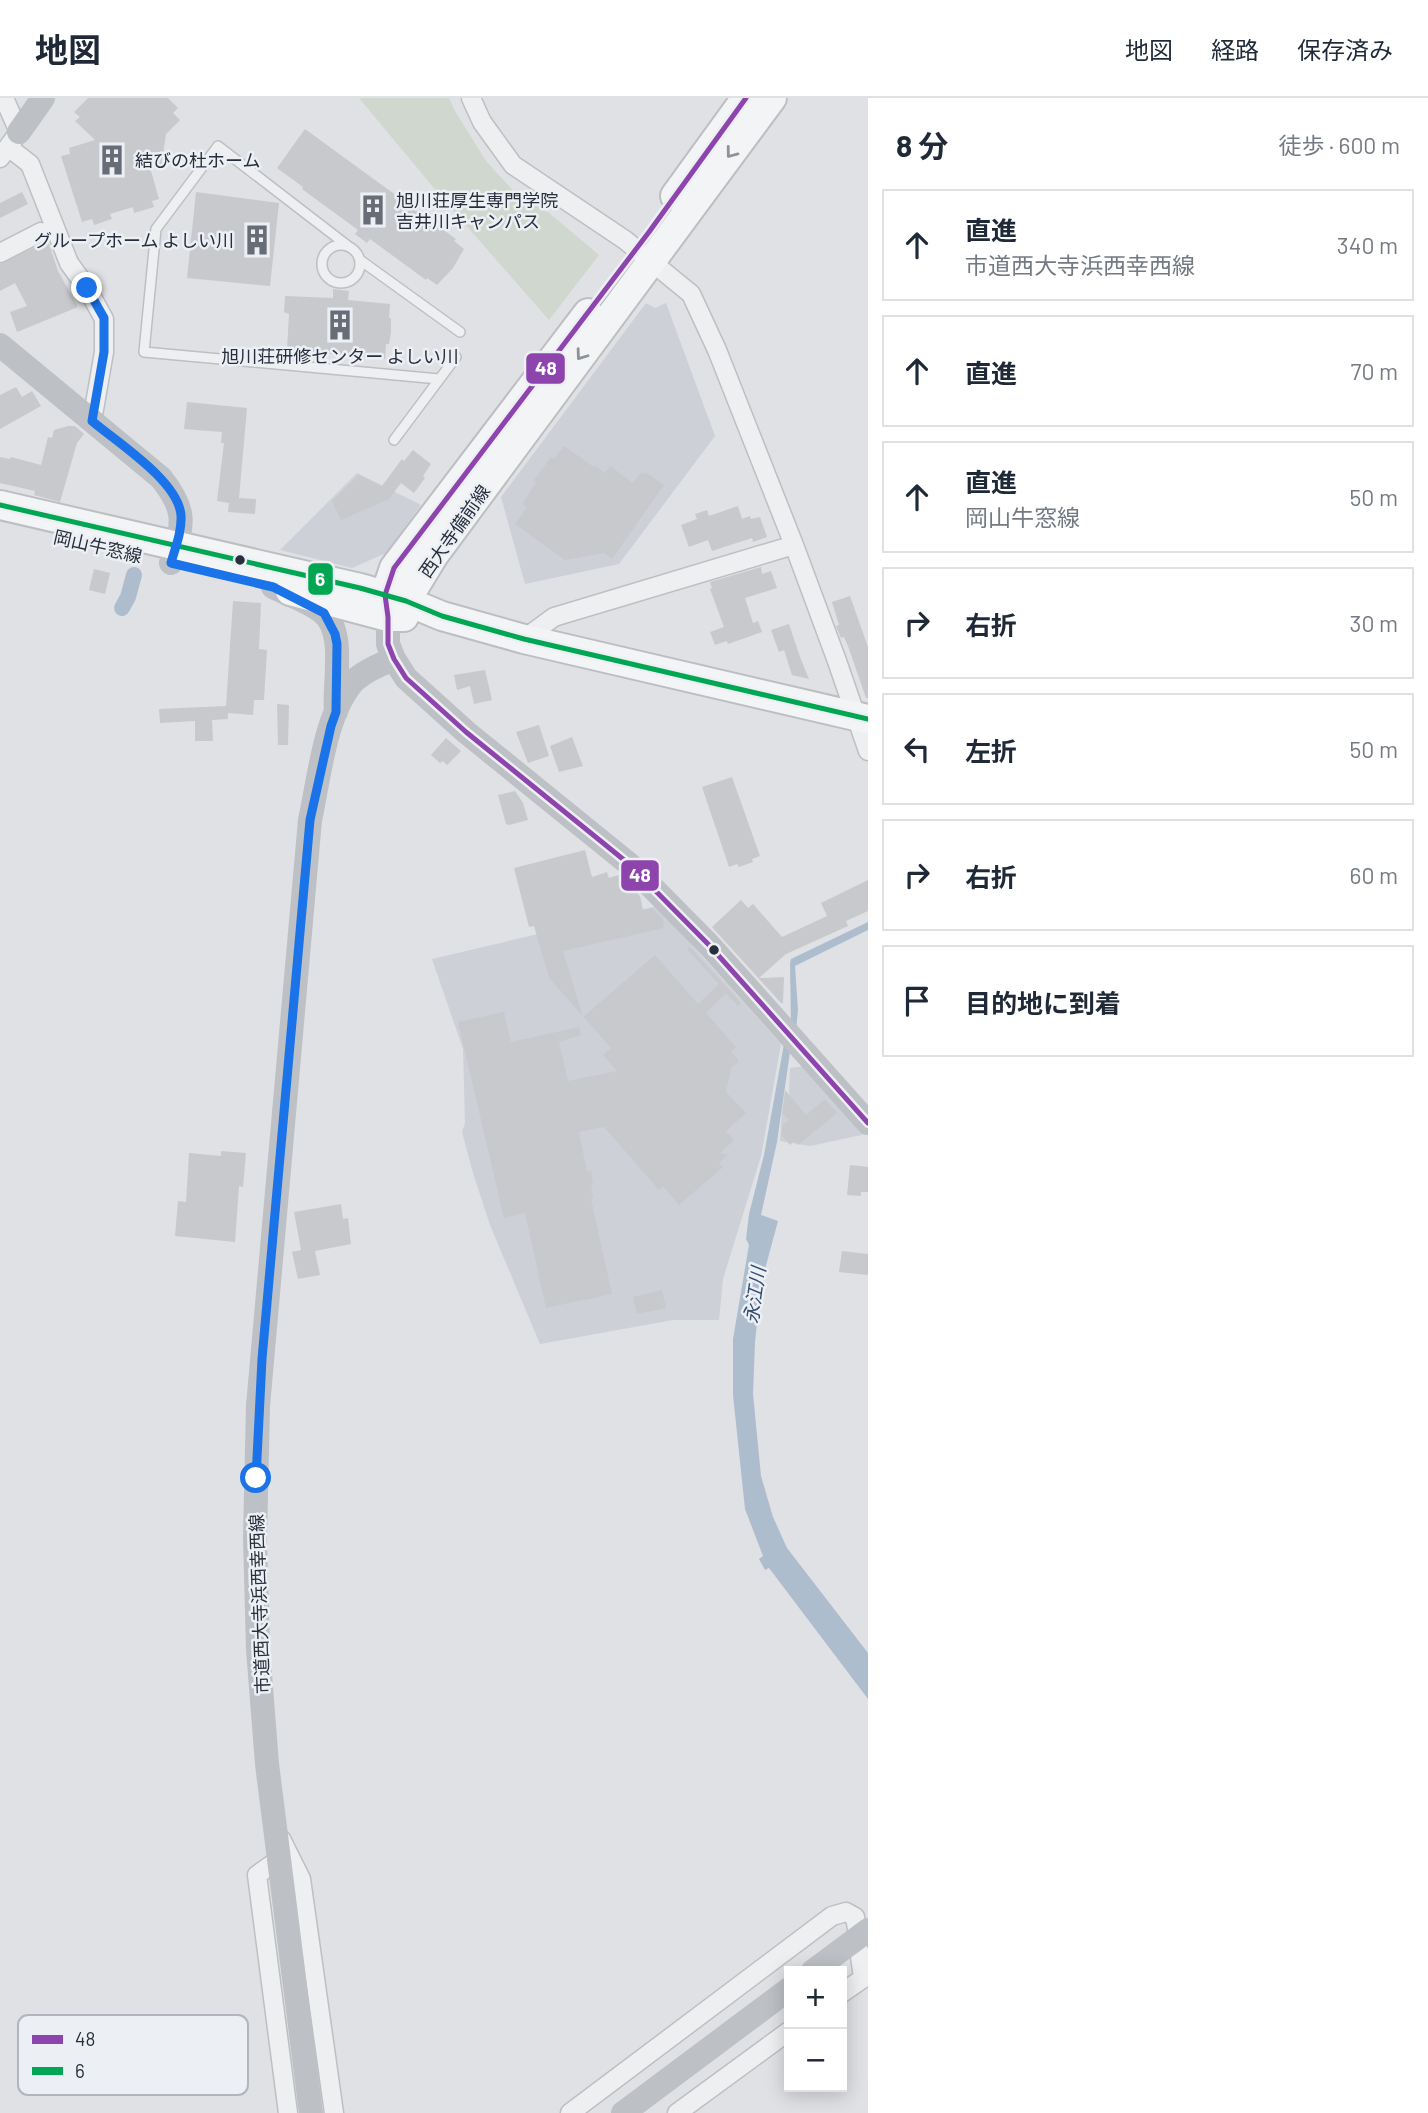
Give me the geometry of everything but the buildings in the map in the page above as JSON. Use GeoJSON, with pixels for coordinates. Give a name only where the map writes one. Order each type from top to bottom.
{"type":"FeatureCollection","features":[{"type":"Feature","properties":{"kind":"main road","name":"西大寺備前線"},"geometry":{"type":"LineString","coordinates":[[385,600],[434,555],[643,254],[746,98]]}},
{"type":"Feature","properties":{"kind":"main road","name":"西大寺備前線"},"geometry":{"type":"LineString","coordinates":[[643,254],[772,98]]}},
{"type":"Feature","properties":{"kind":"main road","name":"岡山牛窓線"},"geometry":{"type":"LineString","coordinates":[[0,505],[273,587],[385,600]]}},
{"type":"Feature","properties":{"kind":"main road","name":"岡山牛窓線"},"geometry":{"type":"LineString","coordinates":[[0,523],[173,555],[385,600],[524,639],[862,718]]}},
{"type":"Feature","properties":{"kind":"street"},"geometry":{"type":"LineString","coordinates":[[4,98],[9,146],[30,164],[69,263],[104,318],[104,352],[92,421]]}},
{"type":"Feature","properties":{"kind":"street"},"geometry":{"type":"LineString","coordinates":[[9,146],[43,98]]}},
{"type":"Feature","properties":{"kind":"street"},"geometry":{"type":"LineString","coordinates":[[471,98],[482,122],[513,165],[643,254],[691,294],[717,350],[862,718],[868,751]]}},
{"type":"Feature","properties":{"kind":"street"},"geometry":{"type":"LineString","coordinates":[[0,253],[41,232]]}},
{"type":"Feature","properties":{"kind":"street"},"geometry":{"type":"LineString","coordinates":[[0,345],[162,478],[176,496],[181,514],[180,531],[173,555]]}},
{"type":"Feature","properties":{"kind":"street"},"geometry":{"type":"LineString","coordinates":[[524,639],[554,617],[794,545]]}},
{"type":"Feature","properties":{"kind":"street"},"geometry":{"type":"LineString","coordinates":[[273,587],[324,613],[335,634],[338,655],[336,712]]}},
{"type":"Feature","properties":{"kind":"street"},"geometry":{"type":"LineString","coordinates":[[385,600],[388,644],[406,678],[466,732],[629,864],[700,935],[868,1123]]}},
{"type":"Feature","properties":{"kind":"street","name":"市道西大寺浜西幸西線"},"geometry":{"type":"LineString","coordinates":[[311,2113],[274,1826],[258,1649],[255,1538],[258,1406],[310,820],[336,712],[355,680],[394,659]]}},
{"type":"Feature","properties":{"kind":"street"},"geometry":{"type":"LineString","coordinates":[[274,1826],[301,1879],[334,2113]]}},
{"type":"Feature","properties":{"kind":"street"},"geometry":{"type":"LineString","coordinates":[[278,1860],[257,1875],[288,2113]]}},
{"type":"Feature","properties":{"kind":"street"},"geometry":{"type":"LineString","coordinates":[[570,2113],[832,1916],[846,1912],[855,1917],[861,1936],[865,1976],[847,1989]]}},
{"type":"Feature","properties":{"kind":"street"},"geometry":{"type":"LineString","coordinates":[[820,1966],[861,1936]]}},
{"type":"Feature","properties":{"kind":"street"},"geometry":{"type":"LineString","coordinates":[[623,2113],[784,1993]]}},
{"type":"Feature","properties":{"kind":"street"},"geometry":{"type":"LineString","coordinates":[[677,2113],[784,2036]]}},
{"type":"Feature","properties":{"kind":"lane"},"geometry":{"type":"LineString","coordinates":[[439,379],[144,352],[156,229],[218,146],[354,250],[360,260],[460,332]]}},
{"type":"Feature","properties":{"kind":"lane"},"geometry":{"type":"LineString","coordinates":[[348,246],[336,246],[326,253],[322,264],[327,276],[337,282],[349,281],[358,272],[360,260]]}},
{"type":"Feature","properties":{"kind":"lane"},"geometry":{"type":"LineString","coordinates":[[394,440],[456,357]]}},
{"type":"Feature","properties":{"kind":"shaded area"},"geometry":{"type":"Polygon","coordinates":[[[359,98],[449,98],[486,161],[519,197],[549,213],[599,255],[549,320],[449,206],[359,98]]]}},
{"type":"Feature","properties":{"kind":"shaded area"},"geometry":{"type":"Polygon","coordinates":[[[646,303],[655,308],[666,303],[715,436],[619,564],[525,584],[501,497],[646,303]]]}},
{"type":"Feature","properties":{"kind":"shaded area"},"geometry":{"type":"Polygon","coordinates":[[[357,473],[421,505],[386,553],[352,568],[280,550],[357,473]]]}},
{"type":"Feature","properties":{"kind":"shaded area"},"geometry":{"type":"Polygon","coordinates":[[[657,906],[781,1044],[761,1156],[723,1279],[719,1320],[673,1320],[540,1344],[490,1225],[473,1173],[462,1132],[465,1123],[463,1049],[432,959],[657,906]]]}},
{"type":"Feature","properties":{"kind":"shaded area"},"geometry":{"type":"Polygon","coordinates":[[[805,1066],[866,1134],[810,1146],[780,1141],[782,1113],[789,1094],[790,1068],[805,1066]]]}},
{"type":"Feature","properties":{"kind":"water","name":"永江川"},"geometry":{"type":"Polygon","coordinates":[[[868,922],[868,930],[795,966],[798,1010],[796,1030],[790,1052],[777,1142],[761,1215],[778,1221],[761,1284],[753,1394],[761,1476],[773,1517],[787,1548],[868,1653],[868,1699],[769,1568],[765,1570],[759,1559],[763,1556],[745,1509],[733,1395],[733,1339],[749,1245],[746,1239],[749,1214],[764,1155],[784,1044],[791,1024],[791,959],[868,922]]]}},
{"type":"Feature","properties":{"kind":"waterway"},"geometry":{"type":"LineString","coordinates":[[122,608],[134,575]]}},
{"type":"Feature","properties":{"kind":"transit line","name":"48"},"geometry":{"type":"LineString","coordinates":[[746,98],[649,232],[394,568],[385,595],[388,644],[406,678],[466,732],[629,864],[709,945],[868,1123]]}},
{"type":"Feature","properties":{"kind":"transit line","name":"6"},"geometry":{"type":"LineString","coordinates":[[0,505],[360,588],[406,601],[442,616],[524,639],[868,719]]}},
{"type":"Feature","properties":{"kind":"place","name":"結びの杜ホーム"},"geometry":{"type":"Point","coordinates":[112,160]}},
{"type":"Feature","properties":{"kind":"place","name":"旭川荘厚生専門学院 吉井川キャンパス"},"geometry":{"type":"Point","coordinates":[373,210]}},
{"type":"Feature","properties":{"kind":"place","name":"グループホーム よしい川"},"geometry":{"type":"Point","coordinates":[257,240]}},
{"type":"Feature","properties":{"kind":"place","name":"旭川荘研修センター よしい川"},"geometry":{"type":"Point","coordinates":[340,325]}},
{"type":"Feature","properties":{"kind":"route"},"geometry":{"type":"LineString","coordinates":[[87,288],[104,318],[104,352],[92,421],[162,478],[176,496],[181,514],[180,531],[171,563],[273,587],[324,613],[337,644],[336,712],[310,820],[258,1406],[256,1478]]}}]}
